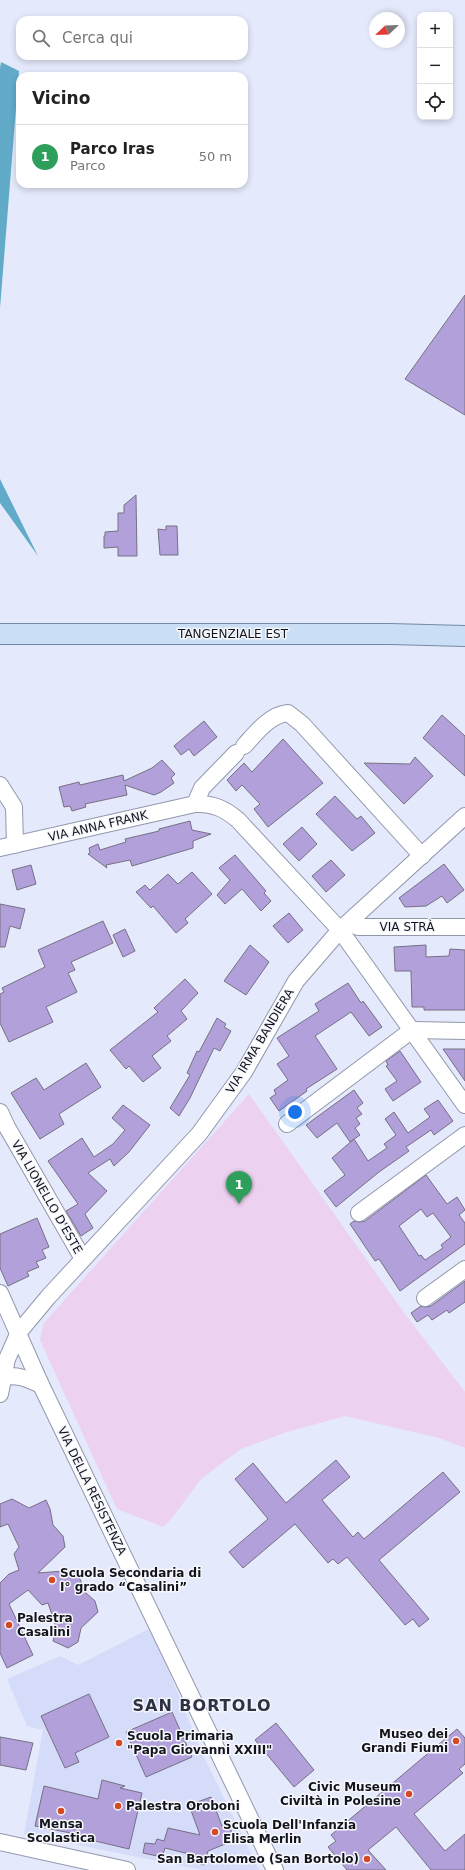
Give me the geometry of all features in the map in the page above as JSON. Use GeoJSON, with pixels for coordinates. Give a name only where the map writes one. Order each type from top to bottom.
{"type":"FeatureCollection","features":[{"type":"Feature","properties":{"kind":"main road","name":"TANGENZIALE EST"},"geometry":{"type":"LineString","coordinates":[[0,634],[390,634],[465,636]]}},
{"type":"Feature","properties":{"kind":"street"},"geometry":{"type":"LineString","coordinates":[[195,804],[202,788],[264,724],[282,714],[288,713],[302,724],[422,856]]}},
{"type":"Feature","properties":{"kind":"street"},"geometry":{"type":"LineString","coordinates":[[0,785],[14,807],[8,847]]}},
{"type":"Feature","properties":{"kind":"street","name":"VIA ANNA FRANK"},"geometry":{"type":"LineString","coordinates":[[8,847],[195,804],[206,803],[226,810],[238,820],[345,927],[412,1030],[465,1105]]}},
{"type":"Feature","properties":{"kind":"street","name":"VIA IRMA BANDIERA"},"geometry":{"type":"LineString","coordinates":[[0,1394],[3,1377],[3,1358],[19,1332],[49,1296],[199,1134],[244,1072],[296,981],[345,927],[422,856],[463,822]]}},
{"type":"Feature","properties":{"kind":"street","name":"VIA STRÀ"},"geometry":{"type":"LineString","coordinates":[[345,927],[465,927]]}},
{"type":"Feature","properties":{"kind":"street"},"geometry":{"type":"LineString","coordinates":[[287,1124],[412,1030],[465,1031]]}},
{"type":"Feature","properties":{"kind":"street","name":"VIA LIONELLO D'ESTE"},"geometry":{"type":"LineString","coordinates":[[0,1112],[7,1128],[83,1259]]}},
{"type":"Feature","properties":{"kind":"street"},"geometry":{"type":"LineString","coordinates":[[359,1213],[465,1135]]}},
{"type":"Feature","properties":{"kind":"street"},"geometry":{"type":"LineString","coordinates":[[425,1298],[465,1268]]}},
{"type":"Feature","properties":{"kind":"street","name":"VIA DELLA RESISTENZA"},"geometry":{"type":"LineString","coordinates":[[0,1292],[19,1332],[38,1378],[275,1870]]}},
{"type":"Feature","properties":{"kind":"street"},"geometry":{"type":"LineString","coordinates":[[3,1358],[20,1362],[38,1378]]}},
{"type":"Feature","properties":{"kind":"street"},"geometry":{"type":"LineString","coordinates":[[3,1377],[38,1378]]}},
{"type":"Feature","properties":{"kind":"street"},"geometry":{"type":"LineString","coordinates":[[0,1842],[127,1870]]}},
{"type":"Feature","properties":{"kind":"shaded area"},"geometry":{"type":"Polygon","coordinates":[[[249,1094],[405,1314],[465,1392],[465,1448],[439,1438],[345,1416],[287,1432],[241,1449],[201,1479],[172,1518],[163,1527],[117,1509],[40,1340],[43,1324],[249,1094]]]}},
{"type":"Feature","properties":{"kind":"shaded area","name":"Scuola Primaria \"Papa Giovanni XXIII\""},"geometry":{"type":"Polygon","coordinates":[[[151,1628],[203,1755],[259,1870],[202,1870],[24,1834],[43,1730],[27,1726],[7,1679],[60,1656],[78,1665],[151,1628]]]}},
{"type":"Feature","properties":{"kind":"water"},"geometry":{"type":"Polygon","coordinates":[[[1,62],[19,71],[16,72],[16,108],[0,308],[1,62]]]}},
{"type":"Feature","properties":{"kind":"water"},"geometry":{"type":"Polygon","coordinates":[[[0,479],[38,556],[0,503],[0,479]]]}},
{"type":"Feature","properties":{"kind":"building"},"geometry":{"type":"Polygon","coordinates":[[[465,295],[465,415],[405,379],[465,295]]]}},
{"type":"Feature","properties":{"kind":"building"},"geometry":{"type":"Polygon","coordinates":[[[136,495],[137,556],[118,556],[118,547],[104,548],[105,532],[118,531],[118,513],[124,513],[124,505],[136,495]]]}},
{"type":"Feature","properties":{"kind":"building"},"geometry":{"type":"Polygon","coordinates":[[[166,526],[177,526],[178,555],[160,555],[158,529],[166,530],[166,526]]]}},
{"type":"Feature","properties":{"kind":"building"},"geometry":{"type":"Polygon","coordinates":[[[442,715],[465,736],[465,776],[423,738],[442,715]]]}},
{"type":"Feature","properties":{"kind":"building"},"geometry":{"type":"Polygon","coordinates":[[[204,721],[217,737],[194,756],[189,749],[181,755],[174,746],[204,721]]]}},
{"type":"Feature","properties":{"kind":"building"},"geometry":{"type":"Polygon","coordinates":[[[283,739],[323,783],[268,827],[254,809],[260,804],[242,785],[236,791],[227,780],[244,763],[252,772],[283,739]]]}},
{"type":"Feature","properties":{"kind":"building"},"geometry":{"type":"Polygon","coordinates":[[[415,757],[433,776],[404,804],[364,763],[410,764],[415,757]]]}},
{"type":"Feature","properties":{"kind":"building"},"geometry":{"type":"Polygon","coordinates":[[[162,760],[175,774],[171,778],[174,783],[161,792],[154,795],[125,785],[127,795],[85,804],[86,807],[72,811],[70,806],[64,807],[59,787],[79,782],[80,785],[123,775],[124,781],[152,768],[162,760]]]}},
{"type":"Feature","properties":{"kind":"building"},"geometry":{"type":"Polygon","coordinates":[[[335,796],[357,819],[361,816],[375,833],[352,851],[316,814],[335,796]]]}},
{"type":"Feature","properties":{"kind":"building"},"geometry":{"type":"Polygon","coordinates":[[[190,821],[192,830],[211,834],[193,841],[193,848],[132,866],[130,860],[106,865],[107,868],[88,854],[90,853],[89,848],[98,844],[100,850],[126,842],[125,839],[159,831],[159,829],[190,821]]]}},
{"type":"Feature","properties":{"kind":"building"},"geometry":{"type":"Polygon","coordinates":[[[302,827],[317,844],[299,861],[283,844],[302,827]]]}},
{"type":"Feature","properties":{"kind":"building"},"geometry":{"type":"Polygon","coordinates":[[[235,855],[266,891],[264,893],[271,901],[261,911],[242,889],[225,904],[217,895],[230,880],[219,868],[235,855]]]}},
{"type":"Feature","properties":{"kind":"building"},"geometry":{"type":"Polygon","coordinates":[[[331,860],[345,875],[326,892],[312,876],[331,860]]]}},
{"type":"Feature","properties":{"kind":"building"},"geometry":{"type":"Polygon","coordinates":[[[444,864],[464,890],[447,903],[442,896],[426,906],[405,907],[399,898],[444,864]]]}},
{"type":"Feature","properties":{"kind":"building"},"geometry":{"type":"Polygon","coordinates":[[[31,865],[36,884],[17,890],[12,870],[31,865]]]}},
{"type":"Feature","properties":{"kind":"building"},"geometry":{"type":"Polygon","coordinates":[[[192,872],[212,894],[185,919],[188,923],[176,933],[153,906],[151,908],[136,892],[145,885],[150,890],[168,874],[178,884],[192,872]]]}},
{"type":"Feature","properties":{"kind":"building"},"geometry":{"type":"Polygon","coordinates":[[[0,904],[25,909],[20,929],[10,926],[5,947],[0,947],[0,904]]]}},
{"type":"Feature","properties":{"kind":"building"},"geometry":{"type":"Polygon","coordinates":[[[289,913],[303,930],[288,943],[273,926],[289,913]]]}},
{"type":"Feature","properties":{"kind":"building"},"geometry":{"type":"Polygon","coordinates":[[[103,921],[113,943],[71,962],[75,970],[68,973],[77,992],[46,1007],[53,1022],[9,1042],[0,1023],[0,994],[4,992],[2,988],[45,967],[38,950],[103,921]]]}},
{"type":"Feature","properties":{"kind":"building"},"geometry":{"type":"Polygon","coordinates":[[[125,929],[135,951],[123,957],[113,935],[125,929]]]}},
{"type":"Feature","properties":{"kind":"building"},"geometry":{"type":"Polygon","coordinates":[[[250,945],[269,962],[246,995],[224,981],[250,945]]]}},
{"type":"Feature","properties":{"kind":"building"},"geometry":{"type":"Polygon","coordinates":[[[426,945],[426,957],[449,956],[450,949],[465,950],[465,1010],[424,1010],[424,1007],[412,1007],[411,971],[395,971],[394,947],[426,945]]]}},
{"type":"Feature","properties":{"kind":"building"},"geometry":{"type":"Polygon","coordinates":[[[185,979],[198,993],[181,1011],[187,1019],[167,1036],[171,1041],[152,1056],[161,1068],[143,1082],[129,1066],[126,1069],[110,1050],[158,1012],[154,1008],[185,979]]]}},
{"type":"Feature","properties":{"kind":"building"},"geometry":{"type":"Polygon","coordinates":[[[348,983],[361,1003],[363,1001],[382,1027],[369,1036],[351,1012],[315,1036],[337,1069],[306,1089],[307,1091],[279,1111],[270,1098],[276,1094],[274,1090],[288,1080],[277,1064],[289,1056],[277,1038],[319,1011],[315,1004],[348,983]]]}},
{"type":"Feature","properties":{"kind":"building"},"geometry":{"type":"Polygon","coordinates":[[[217,1018],[226,1024],[224,1027],[231,1031],[220,1051],[214,1048],[190,1098],[179,1116],[170,1108],[190,1075],[187,1073],[197,1051],[199,1052],[217,1018]]]}},
{"type":"Feature","properties":{"kind":"building"},"geometry":{"type":"Polygon","coordinates":[[[443,1049],[465,1049],[465,1081],[443,1049]]]}},
{"type":"Feature","properties":{"kind":"building"},"geometry":{"type":"Polygon","coordinates":[[[400,1051],[421,1082],[393,1101],[385,1089],[397,1081],[386,1066],[388,1065],[386,1061],[400,1051]]]}},
{"type":"Feature","properties":{"kind":"building"},"geometry":{"type":"Polygon","coordinates":[[[86,1063],[101,1087],[59,1114],[64,1124],[40,1139],[11,1093],[36,1078],[44,1090],[86,1063]]]}},
{"type":"Feature","properties":{"kind":"building"},"geometry":{"type":"Polygon","coordinates":[[[354,1090],[363,1103],[357,1108],[362,1114],[356,1118],[360,1124],[355,1128],[360,1135],[350,1142],[337,1123],[317,1138],[306,1125],[354,1090]]]}},
{"type":"Feature","properties":{"kind":"building"},"geometry":{"type":"Polygon","coordinates":[[[438,1100],[453,1121],[434,1135],[431,1130],[406,1147],[409,1151],[379,1172],[336,1207],[324,1191],[345,1175],[332,1158],[354,1139],[368,1161],[387,1148],[384,1144],[396,1135],[385,1119],[394,1112],[408,1133],[430,1117],[424,1109],[438,1100]]]}},
{"type":"Feature","properties":{"kind":"building"},"geometry":{"type":"Polygon","coordinates":[[[123,1105],[150,1125],[129,1152],[114,1166],[110,1159],[88,1173],[107,1191],[85,1214],[93,1228],[81,1236],[66,1211],[78,1204],[48,1161],[82,1138],[94,1157],[113,1144],[125,1130],[112,1118],[123,1105]]]}},
{"type":"Feature","properties":{"kind":"building"},"geometry":{"type":"Polygon","coordinates":[[[426,1175],[447,1204],[457,1197],[465,1210],[459,1215],[465,1223],[465,1244],[400,1291],[379,1259],[375,1261],[350,1224],[354,1221],[365,1221],[426,1175]],[[421,1209],[399,1226],[419,1256],[421,1255],[425,1260],[443,1248],[441,1245],[451,1237],[433,1213],[427,1217],[421,1209]]]}},
{"type":"Feature","properties":{"kind":"building"},"geometry":{"type":"Polygon","coordinates":[[[37,1218],[49,1247],[42,1250],[46,1258],[36,1262],[39,1267],[27,1272],[29,1276],[8,1286],[0,1268],[0,1234],[37,1218]]]}},
{"type":"Feature","properties":{"kind":"building"},"geometry":{"type":"Polygon","coordinates":[[[465,1281],[465,1302],[449,1313],[447,1310],[432,1320],[428,1315],[417,1322],[411,1313],[421,1306],[431,1306],[465,1281]]]}},
{"type":"Feature","properties":{"kind":"building"},"geometry":{"type":"Polygon","coordinates":[[[336,1460],[350,1477],[322,1500],[353,1537],[358,1532],[364,1539],[443,1472],[460,1492],[379,1560],[429,1619],[419,1627],[413,1619],[405,1625],[347,1557],[338,1564],[333,1559],[328,1563],[295,1524],[243,1568],[229,1552],[268,1519],[235,1479],[253,1463],[286,1503],[336,1460]]]}},
{"type":"Feature","properties":{"kind":"building","name":"Scuola Secondaria di I° grado “Casalini”"},"geometry":{"type":"Polygon","coordinates":[[[12,1499],[29,1508],[46,1500],[50,1509],[53,1525],[63,1536],[65,1547],[38,1573],[76,1570],[86,1593],[95,1601],[98,1612],[81,1628],[78,1642],[68,1648],[53,1641],[56,1627],[48,1603],[42,1605],[28,1590],[9,1604],[33,1655],[7,1668],[0,1653],[0,1583],[9,1574],[19,1570],[14,1554],[19,1547],[8,1524],[0,1527],[0,1504],[12,1499]]]}},
{"type":"Feature","properties":{"kind":"building"},"geometry":{"type":"Polygon","coordinates":[[[89,1694],[109,1737],[75,1753],[79,1762],[65,1768],[41,1716],[89,1694]]]}},
{"type":"Feature","properties":{"kind":"building"},"geometry":{"type":"Polygon","coordinates":[[[172,1712],[192,1757],[146,1777],[126,1732],[172,1712]]]}},
{"type":"Feature","properties":{"kind":"building"},"geometry":{"type":"Polygon","coordinates":[[[276,1723],[314,1770],[294,1787],[255,1740],[276,1723]]]}},
{"type":"Feature","properties":{"kind":"building","name":"Civic Museum Civiltà in Polesine"},"geometry":{"type":"Polygon","coordinates":[[[457,1729],[465,1738],[465,1764],[459,1769],[463,1773],[414,1814],[445,1851],[465,1834],[465,1870],[431,1870],[396,1827],[368,1850],[386,1870],[347,1870],[328,1847],[336,1841],[331,1835],[457,1729]]]}},
{"type":"Feature","properties":{"kind":"building"},"geometry":{"type":"Polygon","coordinates":[[[0,1737],[33,1743],[26,1770],[0,1765],[0,1737]]]}},
{"type":"Feature","properties":{"kind":"building"},"geometry":{"type":"Polygon","coordinates":[[[102,1780],[125,1786],[120,1788],[142,1793],[129,1849],[91,1840],[91,1837],[35,1826],[44,1786],[98,1799],[102,1780]]]}},
{"type":"Feature","properties":{"kind":"building","name":"Scuola Dell'Infanzia Elisa Merlin"},"geometry":{"type":"Polygon","coordinates":[[[211,1797],[222,1826],[228,1823],[235,1840],[208,1851],[204,1865],[193,1862],[193,1855],[165,1848],[162,1857],[143,1853],[145,1843],[155,1844],[157,1839],[164,1841],[168,1828],[200,1835],[189,1805],[211,1797]]]}},
{"type":"Feature","properties":{"kind":"place","name":"Parco Iras"},"geometry":{"type":"Point","coordinates":[239,1204]}},
{"type":"Feature","properties":{"kind":"place","name":"Scuola Secondaria di I° grado “Casalini”"},"geometry":{"type":"Point","coordinates":[52,1580]}},
{"type":"Feature","properties":{"kind":"place","name":"Palestra Casalini"},"geometry":{"type":"Point","coordinates":[9,1625]}},
{"type":"Feature","properties":{"kind":"place","name":"Museo dei Grandi Fiumi"},"geometry":{"type":"Point","coordinates":[456,1741]}},
{"type":"Feature","properties":{"kind":"place","name":"Scuola Primaria \"Papa Giovanni XXIII\""},"geometry":{"type":"Point","coordinates":[119,1743]}},
{"type":"Feature","properties":{"kind":"place","name":"Civic Museum Civiltà in Polesine"},"geometry":{"type":"Point","coordinates":[409,1794]}},
{"type":"Feature","properties":{"kind":"place","name":"Palestra Oroboni"},"geometry":{"type":"Point","coordinates":[118,1806]}},
{"type":"Feature","properties":{"kind":"place","name":"Mensa Scolastica"},"geometry":{"type":"Point","coordinates":[61,1811]}},
{"type":"Feature","properties":{"kind":"place","name":"Scuola Dell'Infanzia Elisa Merlin"},"geometry":{"type":"Point","coordinates":[215,1832]}},
{"type":"Feature","properties":{"kind":"place","name":"San Bartolomeo (San Bortolo)"},"geometry":{"type":"Point","coordinates":[367,1859]}},
{"type":"Feature","properties":{"kind":"district","name":"SAN BORTOLO"},"geometry":{"type":"Point","coordinates":[202,1705]}}]}
